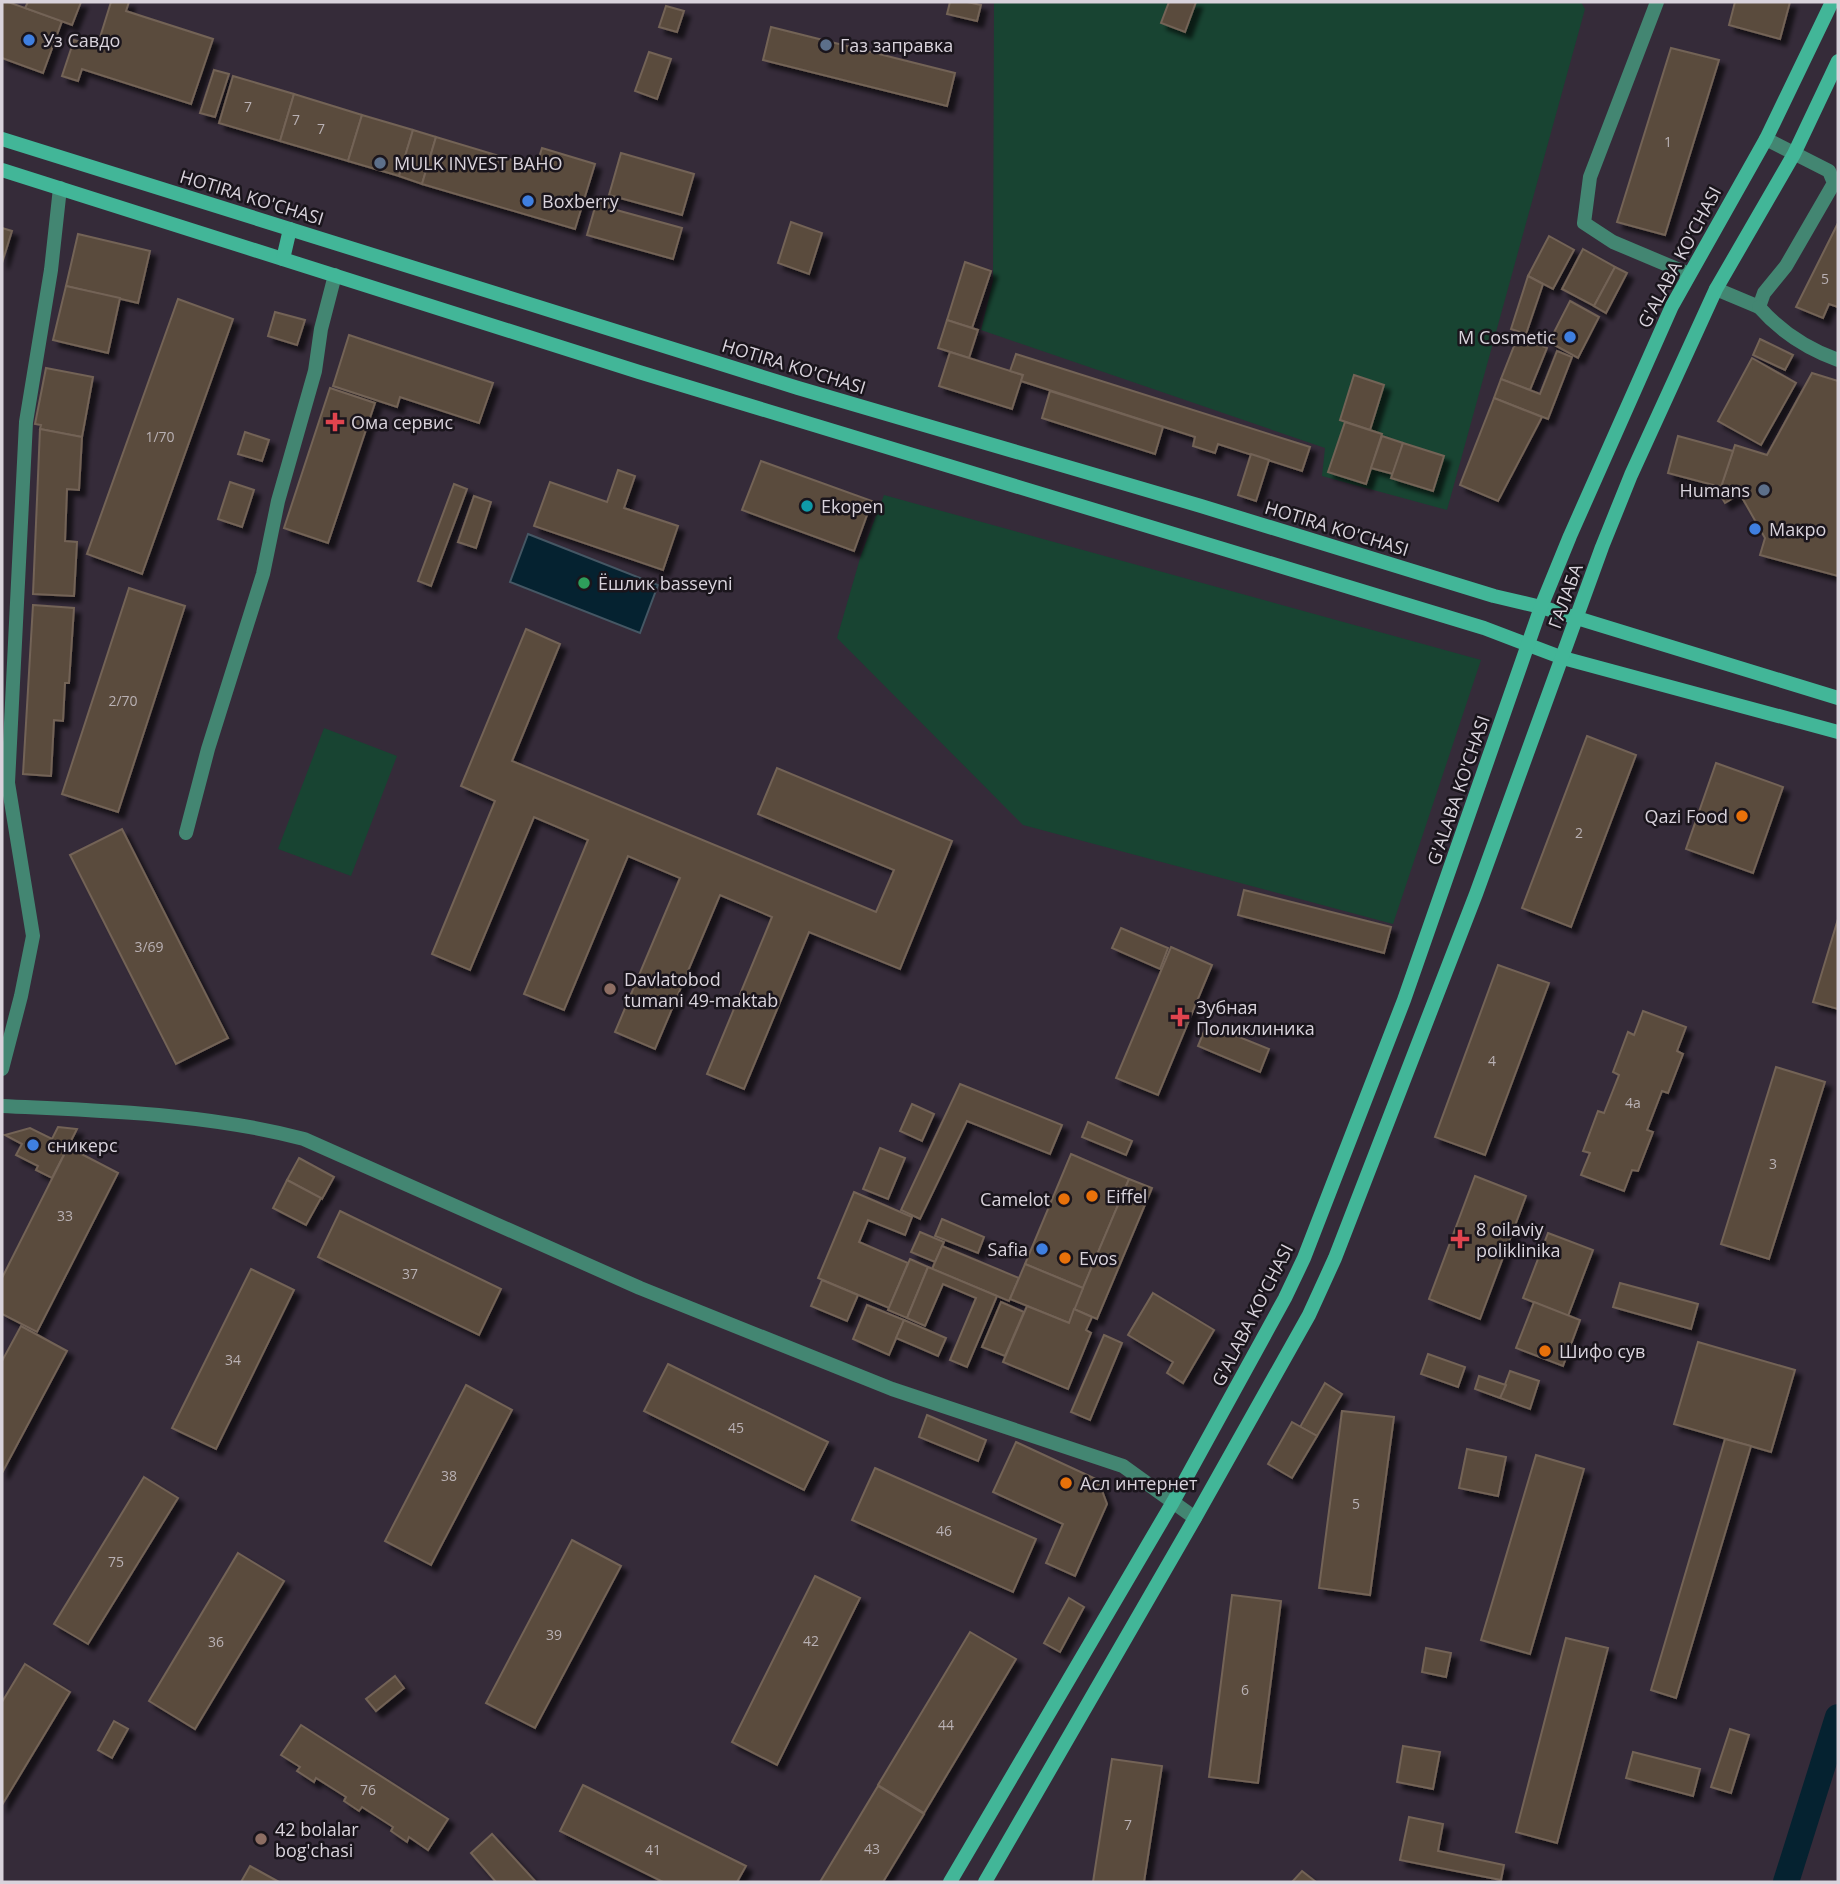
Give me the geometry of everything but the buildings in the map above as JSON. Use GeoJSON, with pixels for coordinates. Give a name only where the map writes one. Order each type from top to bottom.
{"type":"FeatureCollection","features":[{"type":"Feature","properties":{"kind":"main road","name":"G'ALABA KO'CHASI"},"geometry":{"type":"LineString","coordinates":[[1570,536],[1689,274],[1766,139],[1832,2]]}},
{"type":"Feature","properties":{"kind":"main road"},"geometry":{"type":"LineString","coordinates":[[1716,289],[1794,154],[1838,61]]}},
{"type":"Feature","properties":{"kind":"main road","name":"HOTIRA KO'CHASI"},"geometry":{"type":"LineString","coordinates":[[2,139],[798,388],[1201,506],[1494,596],[1541,607],[1838,698]]}},
{"type":"Feature","properties":{"kind":"main road"},"geometry":{"type":"LineString","coordinates":[[2,170],[639,372],[1484,628],[1563,657],[1838,732]]}},
{"type":"Feature","properties":{"kind":"main road"},"geometry":{"type":"LineString","coordinates":[[283,259],[290,229]]}},
{"type":"Feature","properties":{"kind":"main road","name":"ГАЛАБА"},"geometry":{"type":"LineString","coordinates":[[1563,657],[1631,475],[1716,289]]}},
{"type":"Feature","properties":{"kind":"main road","name":"ГАЛАБА"},"geometry":{"type":"LineString","coordinates":[[1529,645],[1541,607],[1570,536]]}},
{"type":"Feature","properties":{"kind":"main road","name":"G'ALABA KO'CHASI"},"geometry":{"type":"LineString","coordinates":[[950,1882],[1172,1502],[1285,1298],[1304,1258],[1404,1000],[1529,645]]}},
{"type":"Feature","properties":{"kind":"main road"},"geometry":{"type":"LineString","coordinates":[[985,1882],[1310,1315],[1335,1258],[1476,894],[1563,657]]}},
{"type":"Feature","properties":{"kind":"street"},"geometry":{"type":"LineString","coordinates":[[1657,2],[1590,177],[1584,222],[1613,242],[1689,274]]}},
{"type":"Feature","properties":{"kind":"street"},"geometry":{"type":"LineString","coordinates":[[1759,307],[1764,293],[1786,265],[1833,183],[1829,171],[1766,139]]}},
{"type":"Feature","properties":{"kind":"street"},"geometry":{"type":"LineString","coordinates":[[2,1069],[33,936],[8,783],[26,422],[51,270],[60,188]]}},
{"type":"Feature","properties":{"kind":"street"},"geometry":{"type":"LineString","coordinates":[[186,832],[208,749],[263,574],[278,501],[314,371],[321,329],[335,275]]}},
{"type":"Feature","properties":{"kind":"street"},"geometry":{"type":"LineString","coordinates":[[1716,289],[1759,307],[1774,325],[1823,355],[1838,360]]}},
{"type":"Feature","properties":{"kind":"street"},"geometry":{"type":"LineString","coordinates":[[2,1105],[169,1115],[257,1126],[304,1139],[640,1288],[892,1389],[1123,1466],[1195,1518]]}},
{"type":"Feature","properties":{"kind":"green space"},"geometry":{"type":"Polygon","coordinates":[[[994,2],[1581,2],[1585,9],[1447,510],[1322,476],[1325,448],[981,330],[993,281],[994,2]]]}},
{"type":"Feature","properties":{"kind":"green space"},"geometry":{"type":"Polygon","coordinates":[[[884,495],[1481,660],[1393,924],[1023,825],[837,638],[861,555],[884,495]]]}},
{"type":"Feature","properties":{"kind":"green space"},"geometry":{"type":"Polygon","coordinates":[[[324,728],[397,756],[351,876],[278,849],[324,728]]]}},
{"type":"Feature","properties":{"kind":"water","name":"Ёшлик basseyni"},"geometry":{"type":"Polygon","coordinates":[[[528,534],[658,585],[640,633],[510,582],[528,534]]]}},
{"type":"Feature","properties":{"kind":"waterway"},"geometry":{"type":"LineString","coordinates":[[1786,1882],[1838,1717]]}},
{"type":"Feature","properties":{"kind":"place","name":"Уз Савдо"},"geometry":{"type":"Point","coordinates":[29,40]}},
{"type":"Feature","properties":{"kind":"place","name":"Газ заправка"},"geometry":{"type":"Point","coordinates":[826,45]}},
{"type":"Feature","properties":{"kind":"place","name":"MULK INVEST BAHO"},"geometry":{"type":"Point","coordinates":[380,163]}},
{"type":"Feature","properties":{"kind":"place","name":"Boxberry"},"geometry":{"type":"Point","coordinates":[528,201]}},
{"type":"Feature","properties":{"kind":"place","name":"M Cosmetic"},"geometry":{"type":"Point","coordinates":[1570,337]}},
{"type":"Feature","properties":{"kind":"place","name":"Ома сервис"},"geometry":{"type":"Point","coordinates":[335,422]}},
{"type":"Feature","properties":{"kind":"place","name":"Humans"},"geometry":{"type":"Point","coordinates":[1764,490]}},
{"type":"Feature","properties":{"kind":"place","name":"Ekopen"},"geometry":{"type":"Point","coordinates":[807,506]}},
{"type":"Feature","properties":{"kind":"place","name":"Макро"},"geometry":{"type":"Point","coordinates":[1755,529]}},
{"type":"Feature","properties":{"kind":"place","name":"Ёшлик basseyni"},"geometry":{"type":"Point","coordinates":[584,583]}},
{"type":"Feature","properties":{"kind":"place","name":"Qazi Food"},"geometry":{"type":"Point","coordinates":[1742,816]}},
{"type":"Feature","properties":{"kind":"place","name":"Davlatobod tumani 49-maktab"},"geometry":{"type":"Point","coordinates":[610,989]}},
{"type":"Feature","properties":{"kind":"place","name":"Зубная Поликлиника"},"geometry":{"type":"Point","coordinates":[1180,1017]}},
{"type":"Feature","properties":{"kind":"place","name":"сникерс"},"geometry":{"type":"Point","coordinates":[33,1145]}},
{"type":"Feature","properties":{"kind":"place","name":"Eiffel"},"geometry":{"type":"Point","coordinates":[1092,1196]}},
{"type":"Feature","properties":{"kind":"place","name":"Camelot"},"geometry":{"type":"Point","coordinates":[1064,1199]}},
{"type":"Feature","properties":{"kind":"place","name":"8 oilaviy poliklinika"},"geometry":{"type":"Point","coordinates":[1460,1239]}},
{"type":"Feature","properties":{"kind":"place","name":"Safia"},"geometry":{"type":"Point","coordinates":[1042,1249]}},
{"type":"Feature","properties":{"kind":"place","name":"Evos"},"geometry":{"type":"Point","coordinates":[1065,1258]}},
{"type":"Feature","properties":{"kind":"place","name":"Шифо сув"},"geometry":{"type":"Point","coordinates":[1545,1351]}},
{"type":"Feature","properties":{"kind":"place","name":"Асл интернет"},"geometry":{"type":"Point","coordinates":[1066,1483]}},
{"type":"Feature","properties":{"kind":"place","name":"42 bolalar bog'chasi"},"geometry":{"type":"Point","coordinates":[261,1839]}}]}
